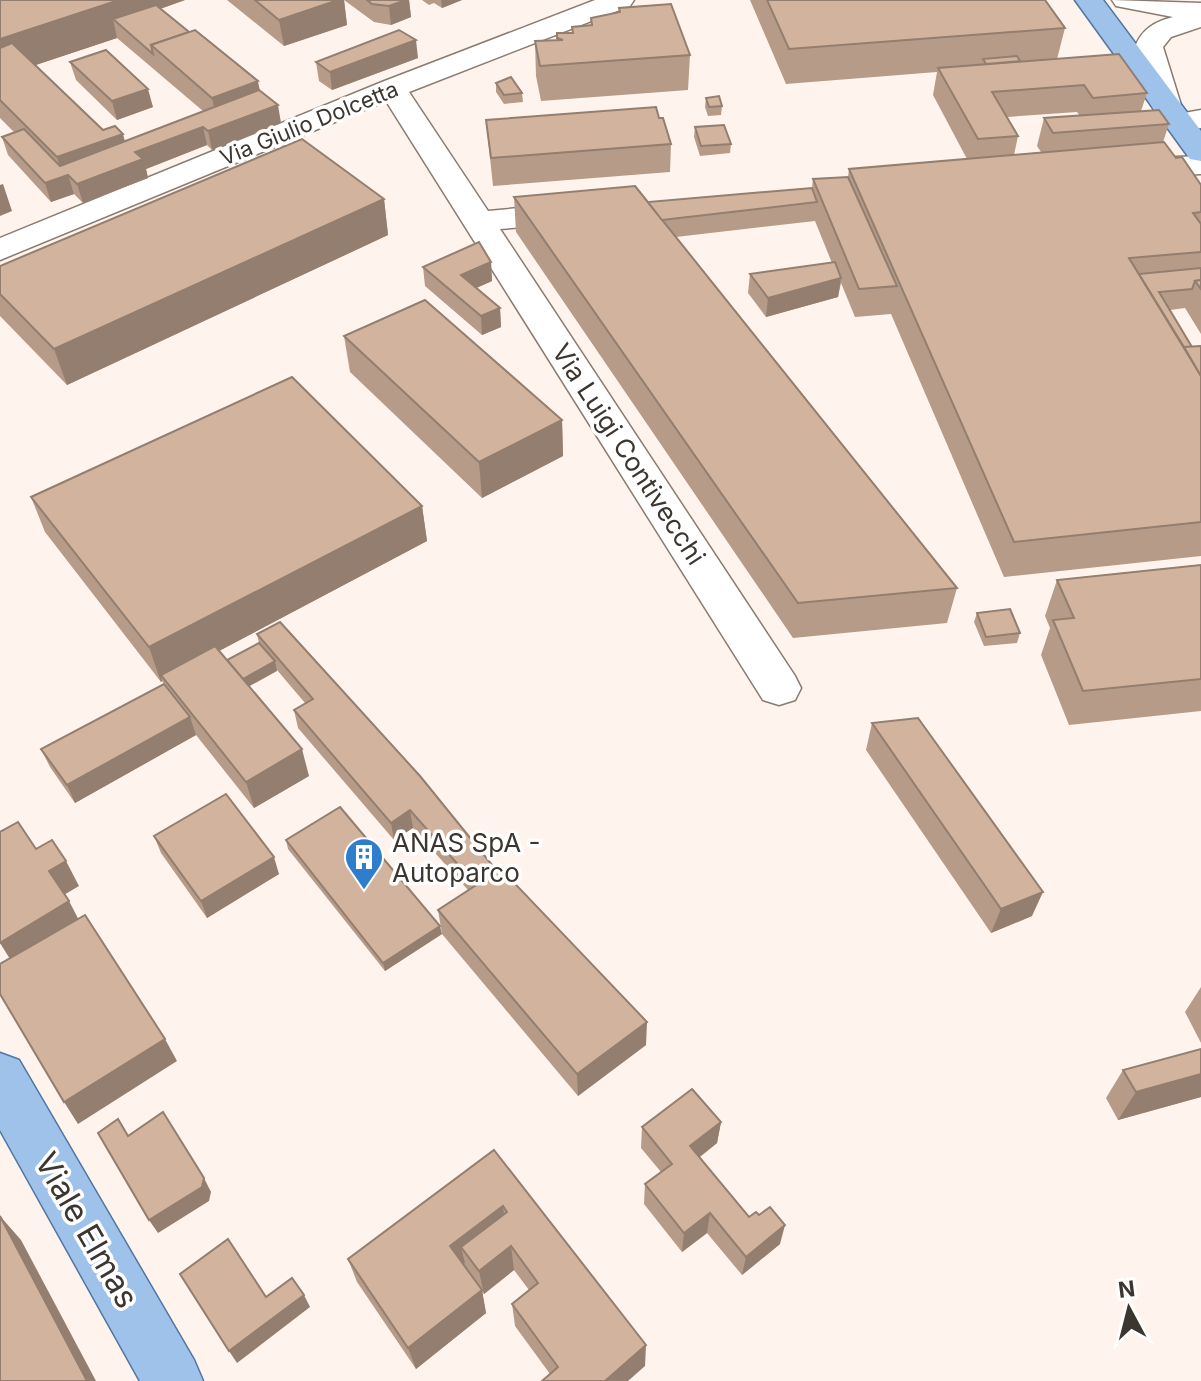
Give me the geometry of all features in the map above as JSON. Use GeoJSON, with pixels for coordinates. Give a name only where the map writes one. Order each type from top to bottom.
{"type":"FeatureCollection","features":[{"type":"Feature","properties":{"kind":"main road"},"geometry":{"type":"LineString","coordinates":[[1089,0],[1181,116],[1201,152]]}},
{"type":"Feature","properties":{"kind":"main road","name":"Viale Elmas"},"geometry":{"type":"LineString","coordinates":[[0,1078],[173,1381]]}},
{"type":"Feature","properties":{"kind":"street","name":"Via Giulio Dolcetta"},"geometry":{"type":"LineString","coordinates":[[0,250],[392,88],[620,0]]}},
{"type":"Feature","properties":{"kind":"street"},"geometry":{"type":"LineString","coordinates":[[1126,0],[1161,8],[1201,11]]}},
{"type":"Feature","properties":{"kind":"street"},"geometry":{"type":"LineString","coordinates":[[1181,116],[1153,73],[1148,46],[1152,37],[1162,29],[1201,19]]}},
{"type":"Feature","properties":{"kind":"street","name":"Via Luigi Contivecchi"},"geometry":{"type":"LineString","coordinates":[[392,88],[779,688]]}},
{"type":"Feature","properties":{"kind":"street"},"geometry":{"type":"LineString","coordinates":[[1092,171],[1201,165]]}},
{"type":"Feature","properties":{"kind":"street"},"geometry":{"type":"LineString","coordinates":[[480,221],[605,211]]}},
{"type":"Feature","properties":{"kind":"building"},"geometry":{"type":"Polygon","coordinates":[[[0,0],[119,0],[0,39],[0,0]]]}},
{"type":"Feature","properties":{"kind":"building"},"geometry":{"type":"Polygon","coordinates":[[[255,0],[338,0],[279,20],[255,0]]]}},
{"type":"Feature","properties":{"kind":"building"},"geometry":{"type":"Polygon","coordinates":[[[367,0],[406,0],[389,6],[372,4],[367,0]]]}},
{"type":"Feature","properties":{"kind":"building"},"geometry":{"type":"Polygon","coordinates":[[[767,0],[1045,0],[1065,28],[789,49],[767,0]]]}},
{"type":"Feature","properties":{"kind":"building"},"geometry":{"type":"Polygon","coordinates":[[[671,4],[690,55],[540,66],[535,41],[563,40],[557,38],[557,33],[573,33],[572,27],[592,25],[591,18],[620,12],[619,8],[671,4]]]}},
{"type":"Feature","properties":{"kind":"building"},"geometry":{"type":"Polygon","coordinates":[[[156,5],[189,32],[151,45],[153,54],[113,19],[156,5]]]}},
{"type":"Feature","properties":{"kind":"building"},"geometry":{"type":"Polygon","coordinates":[[[195,30],[258,81],[212,98],[151,45],[195,30]]]}},
{"type":"Feature","properties":{"kind":"building"},"geometry":{"type":"Polygon","coordinates":[[[399,30],[416,40],[330,72],[316,62],[399,30]]]}},
{"type":"Feature","properties":{"kind":"building"},"geometry":{"type":"Polygon","coordinates":[[[12,43],[103,130],[115,126],[123,134],[57,157],[0,100],[0,48],[12,43]]]}},
{"type":"Feature","properties":{"kind":"building"},"geometry":{"type":"Polygon","coordinates":[[[106,50],[148,89],[112,101],[70,62],[106,50]]]}},
{"type":"Feature","properties":{"kind":"building"},"geometry":{"type":"Polygon","coordinates":[[[1119,54],[1147,93],[1093,98],[1084,85],[992,92],[1018,136],[978,139],[938,68],[1119,54]]]}},
{"type":"Feature","properties":{"kind":"building"},"geometry":{"type":"Polygon","coordinates":[[[1017,56],[1020,61],[986,64],[983,59],[1017,56]]]}},
{"type":"Feature","properties":{"kind":"building"},"geometry":{"type":"Polygon","coordinates":[[[511,77],[522,93],[504,95],[496,83],[511,77]]]}},
{"type":"Feature","properties":{"kind":"building"},"geometry":{"type":"Polygon","coordinates":[[[259,90],[278,105],[208,131],[203,127],[135,152],[143,159],[77,184],[68,175],[45,183],[2,137],[24,129],[60,166],[259,90]]]}},
{"type":"Feature","properties":{"kind":"building"},"geometry":{"type":"Polygon","coordinates":[[[719,96],[722,106],[709,107],[706,98],[719,96]]]}},
{"type":"Feature","properties":{"kind":"building"},"geometry":{"type":"Polygon","coordinates":[[[656,107],[671,144],[491,158],[486,120],[656,107]]]}},
{"type":"Feature","properties":{"kind":"building"},"geometry":{"type":"Polygon","coordinates":[[[1159,110],[1169,124],[1053,133],[1044,118],[1159,110]]]}},
{"type":"Feature","properties":{"kind":"building"},"geometry":{"type":"Polygon","coordinates":[[[724,125],[731,144],[701,146],[695,127],[724,125]]]}},
{"type":"Feature","properties":{"kind":"building"},"geometry":{"type":"Polygon","coordinates":[[[302,139],[384,199],[54,349],[0,294],[0,266],[302,139]]]}},
{"type":"Feature","properties":{"kind":"building"},"geometry":{"type":"Polygon","coordinates":[[[1164,142],[1176,158],[1182,157],[1201,185],[1201,212],[1193,213],[1201,224],[1201,252],[1129,258],[1201,376],[1201,522],[1014,542],[849,169],[1164,142]]]}},
{"type":"Feature","properties":{"kind":"building"},"geometry":{"type":"Polygon","coordinates":[[[848,177],[897,286],[859,289],[813,179],[848,177]]]}},
{"type":"Feature","properties":{"kind":"building"},"geometry":{"type":"Polygon","coordinates":[[[635,186],[957,588],[798,603],[514,197],[635,186]]]}},
{"type":"Feature","properties":{"kind":"building"},"geometry":{"type":"Polygon","coordinates":[[[812,188],[817,202],[662,220],[648,202],[812,188]]]}},
{"type":"Feature","properties":{"kind":"building"},"geometry":{"type":"Polygon","coordinates":[[[479,242],[491,262],[461,275],[500,308],[481,316],[423,267],[479,242]]]}},
{"type":"Feature","properties":{"kind":"building"},"geometry":{"type":"Polygon","coordinates":[[[835,262],[841,278],[768,298],[750,274],[835,262]]]}},
{"type":"Feature","properties":{"kind":"building"},"geometry":{"type":"Polygon","coordinates":[[[1201,268],[1201,280],[1195,281],[1192,289],[1159,292],[1192,347],[1184,347],[1139,274],[1201,268]]]}},
{"type":"Feature","properties":{"kind":"building"},"geometry":{"type":"Polygon","coordinates":[[[425,300],[562,420],[479,462],[344,336],[425,300]]]}},
{"type":"Feature","properties":{"kind":"building"},"geometry":{"type":"Polygon","coordinates":[[[1201,346],[1201,376],[1184,347],[1201,346]]]}},
{"type":"Feature","properties":{"kind":"building"},"geometry":{"type":"Polygon","coordinates":[[[292,377],[422,506],[149,647],[31,497],[292,377]]]}},
{"type":"Feature","properties":{"kind":"building"},"geometry":{"type":"Polygon","coordinates":[[[1201,565],[1201,679],[1083,691],[1053,620],[1074,618],[1057,580],[1201,565]]]}},
{"type":"Feature","properties":{"kind":"building"},"geometry":{"type":"Polygon","coordinates":[[[1010,609],[1020,633],[986,637],[977,613],[1010,609]]]}},
{"type":"Feature","properties":{"kind":"building"},"geometry":{"type":"Polygon","coordinates":[[[280,622],[420,776],[497,871],[476,885],[410,810],[391,823],[294,710],[313,699],[257,634],[280,622]]]}},
{"type":"Feature","properties":{"kind":"building"},"geometry":{"type":"Polygon","coordinates":[[[259,643],[275,661],[243,679],[227,660],[259,643]]]}},
{"type":"Feature","properties":{"kind":"building"},"geometry":{"type":"Polygon","coordinates":[[[215,646],[302,749],[246,782],[161,675],[215,646]]]}},
{"type":"Feature","properties":{"kind":"building"},"geometry":{"type":"Polygon","coordinates":[[[164,684],[190,717],[67,785],[41,749],[164,684]]]}},
{"type":"Feature","properties":{"kind":"building"},"geometry":{"type":"Polygon","coordinates":[[[918,718],[1043,892],[1001,909],[872,723],[918,718]]]}},
{"type":"Feature","properties":{"kind":"building"},"geometry":{"type":"Polygon","coordinates":[[[226,794],[274,857],[201,901],[154,836],[226,794]]]}},
{"type":"Feature","properties":{"kind":"building","name":"ANAS SpA - Autoparco"},"geometry":{"type":"Polygon","coordinates":[[[340,807],[440,926],[383,963],[286,840],[340,807]]]}},
{"type":"Feature","properties":{"kind":"building"},"geometry":{"type":"Polygon","coordinates":[[[18,822],[36,849],[52,840],[66,861],[49,871],[69,901],[0,943],[0,832],[18,822]]]}},
{"type":"Feature","properties":{"kind":"building"},"geometry":{"type":"Polygon","coordinates":[[[501,869],[647,1022],[577,1074],[438,910],[501,869]]]}},
{"type":"Feature","properties":{"kind":"building"},"geometry":{"type":"Polygon","coordinates":[[[85,915],[165,1039],[64,1102],[0,994],[0,964],[85,915]]]}},
{"type":"Feature","properties":{"kind":"building"},"geometry":{"type":"Polygon","coordinates":[[[1201,1049],[1201,1074],[1136,1092],[1123,1070],[1201,1049]]]}},
{"type":"Feature","properties":{"kind":"building"},"geometry":{"type":"Polygon","coordinates":[[[692,1089],[721,1122],[690,1146],[749,1217],[756,1212],[759,1215],[770,1207],[785,1225],[746,1257],[710,1213],[684,1233],[645,1184],[672,1164],[642,1127],[692,1089]]]}},
{"type":"Feature","properties":{"kind":"building"},"geometry":{"type":"Polygon","coordinates":[[[163,1112],[204,1178],[202,1187],[149,1220],[98,1133],[118,1119],[128,1136],[163,1112]]]}},
{"type":"Feature","properties":{"kind":"building"},"geometry":{"type":"Polygon","coordinates":[[[494,1150],[646,1345],[605,1381],[542,1381],[558,1367],[512,1304],[538,1283],[511,1246],[479,1271],[461,1247],[507,1212],[503,1206],[450,1246],[482,1290],[408,1348],[348,1259],[494,1150]]]}},
{"type":"Feature","properties":{"kind":"building"},"geometry":{"type":"Polygon","coordinates":[[[0,1216],[87,1381],[0,1381],[0,1216]]]}},
{"type":"Feature","properties":{"kind":"building"},"geometry":{"type":"Polygon","coordinates":[[[228,1239],[266,1297],[292,1278],[304,1295],[229,1351],[180,1274],[228,1239]]]}},
{"type":"Feature","properties":{"kind":"place","name":"ANAS SpA - Autoparco"},"geometry":{"type":"Point","coordinates":[364,891]}}]}
